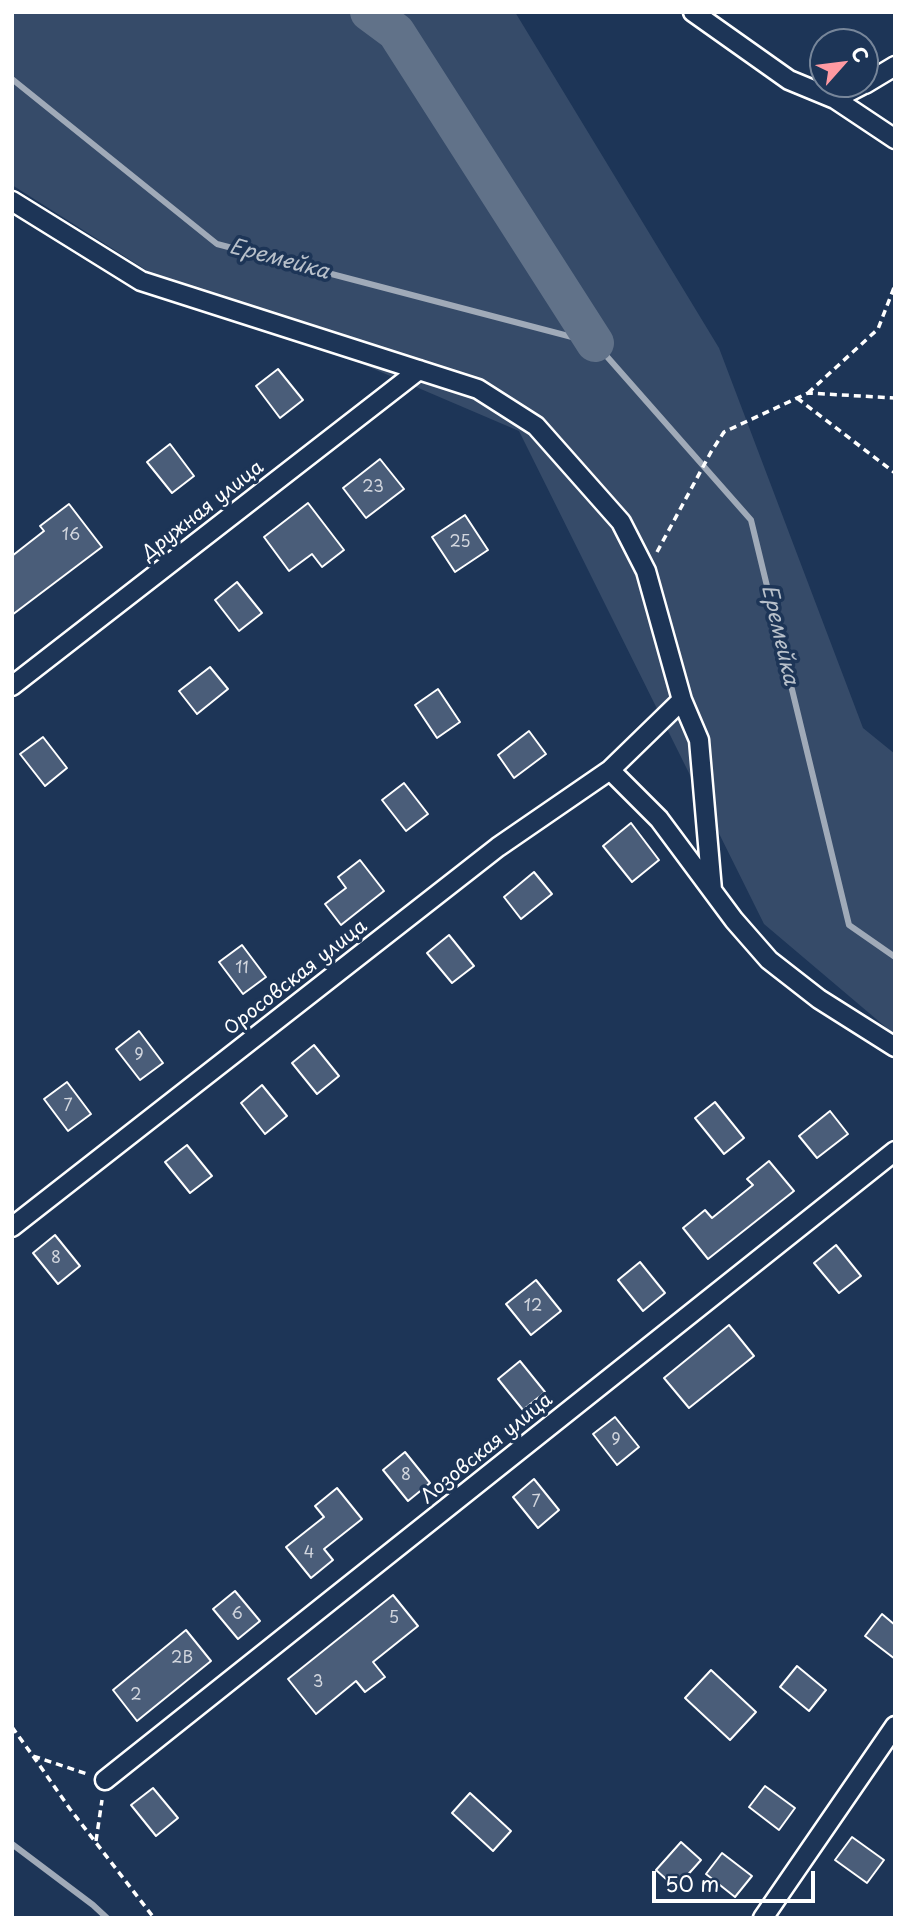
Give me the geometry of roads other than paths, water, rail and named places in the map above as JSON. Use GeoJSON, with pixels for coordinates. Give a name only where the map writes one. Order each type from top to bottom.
{"type":"FeatureCollection","features":[{"type":"Feature","properties":{"kind":"street"},"geometry":{"type":"LineString","coordinates":[[693,12],[789,80],[835,99],[895,139]]}},
{"type":"Feature","properties":{"kind":"street"},"geometry":{"type":"LineString","coordinates":[[879,76],[895,66]]}},
{"type":"Feature","properties":{"kind":"street"},"geometry":{"type":"LineString","coordinates":[[12,201],[141,281],[478,388],[536,426],[621,522],[646,571],[682,700],[699,740],[712,890]]}},
{"type":"Feature","properties":{"kind":"street","name":"Дружная улица"},"geometry":{"type":"LineString","coordinates":[[12,686],[419,370]]}},
{"type":"Feature","properties":{"kind":"street","name":"Оросовская улица"},"geometry":{"type":"LineString","coordinates":[[12,1227],[498,847],[610,770],[682,700]]}},
{"type":"Feature","properties":{"kind":"street"},"geometry":{"type":"LineString","coordinates":[[610,770],[659,819],[734,920],[769,960],[819,999],[895,1047]]}},
{"type":"Feature","properties":{"kind":"street","name":"Лозовская улица"},"geometry":{"type":"LineString","coordinates":[[105,1780],[895,1151]]}},
{"type":"Feature","properties":{"kind":"street"},"geometry":{"type":"LineString","coordinates":[[763,1918],[895,1726]]}},
{"type":"Feature","properties":{"kind":"waterway","name":"Еремейка"},"geometry":{"type":"LineString","coordinates":[[369,12],[396,32],[595,343]]}},
{"type":"Feature","properties":{"kind":"waterway","name":"Еремейка"},"geometry":{"type":"LineString","coordinates":[[12,79],[217,244],[595,343],[751,520],[849,925],[895,957]]}},
{"type":"Feature","properties":{"kind":"waterway"},"geometry":{"type":"LineString","coordinates":[[12,1844],[107,1918]]}}]}
